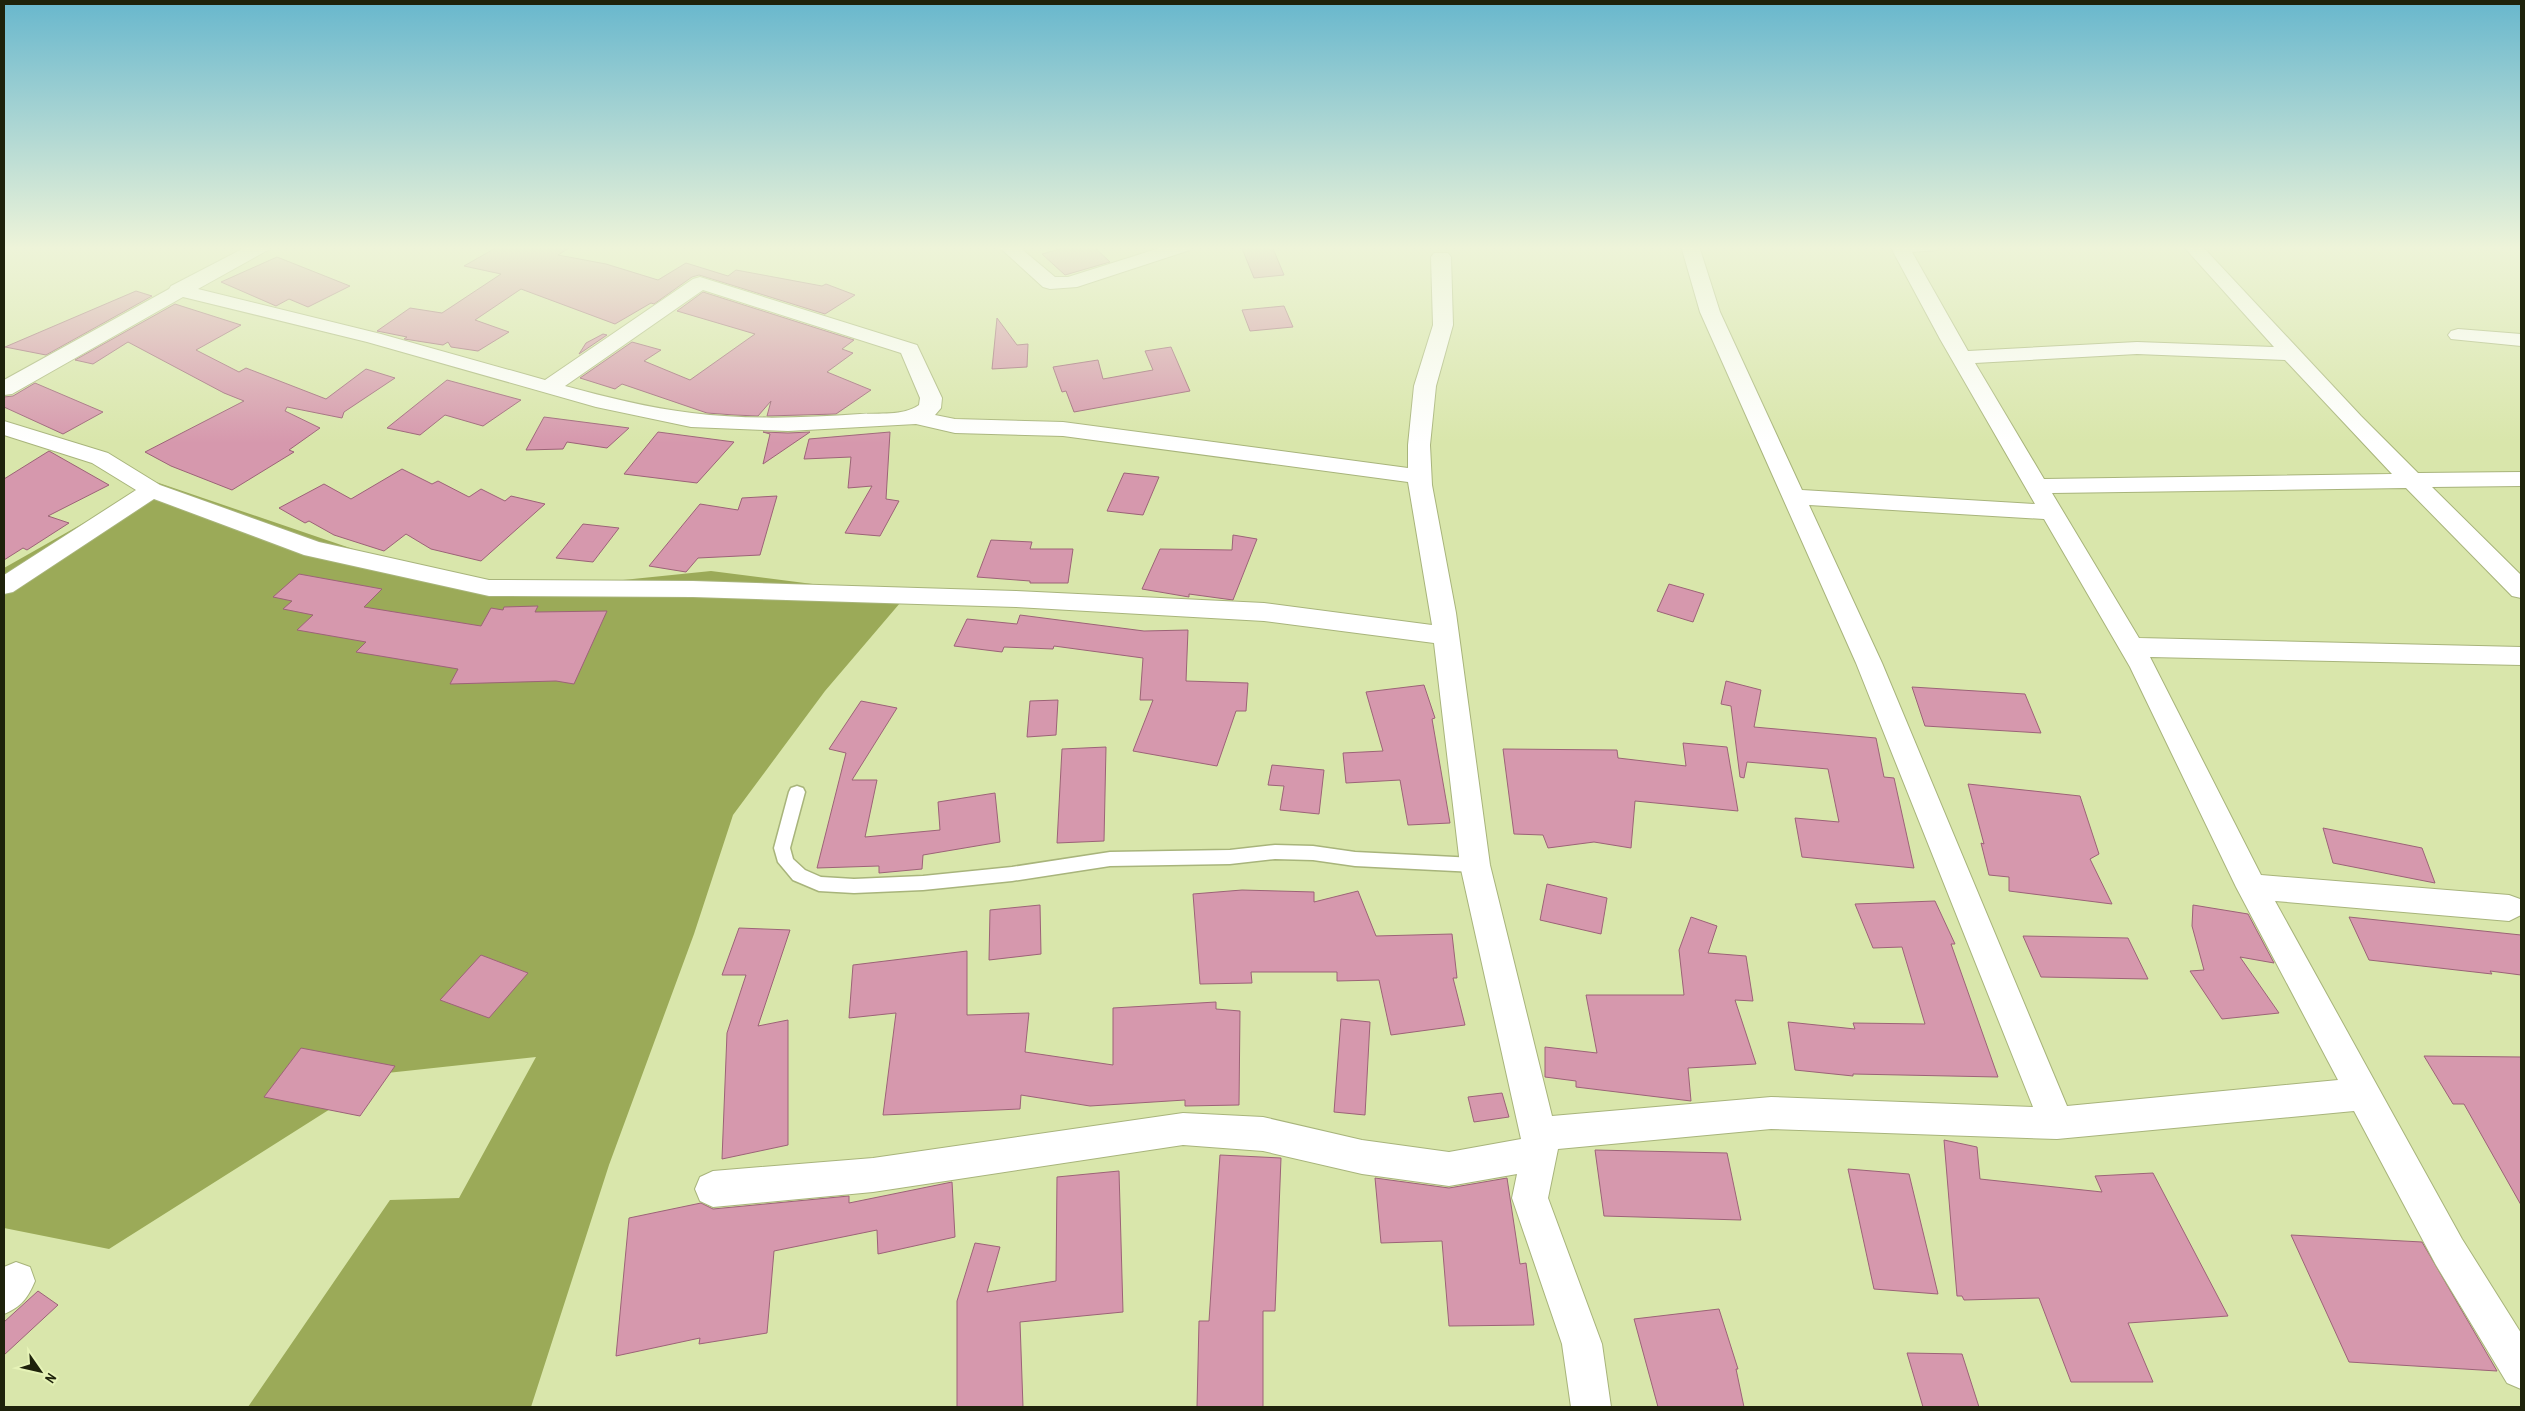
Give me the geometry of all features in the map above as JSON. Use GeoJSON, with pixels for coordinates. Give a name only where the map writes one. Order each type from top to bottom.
{"type":"FeatureCollection","features":[{"type":"Feature","properties":{"kind":"street"},"geometry":{"type":"LineString","coordinates":[[4,389],[140,312]]}},
{"type":"Feature","properties":{"kind":"street"},"geometry":{"type":"LineString","coordinates":[[265,312],[430,353],[547,388],[659,415],[739,424],[825,424],[916,417],[955,426],[1063,428],[1420,477]]}},
{"type":"Feature","properties":{"kind":"street"},"geometry":{"type":"LineString","coordinates":[[547,388],[658,312]]}},
{"type":"Feature","properties":{"kind":"street"},"geometry":{"type":"LineString","coordinates":[[792,312],[910,349],[931,398],[930,408],[916,417]]}},
{"type":"Feature","properties":{"kind":"street"},"geometry":{"type":"LineString","coordinates":[[1443,312],[1443,325],[1425,386],[1420,445],[1420,477],[1445,636],[1476,865],[1540,1144],[1530,1198],[1582,1344],[1591,1407]]}},
{"type":"Feature","properties":{"kind":"street"},"geometry":{"type":"LineString","coordinates":[[1710,312],[1869,664],[2057,1123]]}},
{"type":"Feature","properties":{"kind":"street"},"geometry":{"type":"LineString","coordinates":[[1936,312],[2143,668],[2251,887],[2449,1252],[2521,1369]]}},
{"type":"Feature","properties":{"kind":"street"},"geometry":{"type":"LineString","coordinates":[[2253,312],[2409,479],[2521,590]]}},
{"type":"Feature","properties":{"kind":"street"},"geometry":{"type":"LineString","coordinates":[[2458,335],[2521,340]]}},
{"type":"Feature","properties":{"kind":"street"},"geometry":{"type":"LineString","coordinates":[[1962,358],[2137,348],[2292,354]]}},
{"type":"Feature","properties":{"kind":"street"},"geometry":{"type":"LineString","coordinates":[[4,428],[100,458],[152,490],[313,549],[489,588],[693,589],[1016,599],[1264,612],[1445,636]]}},
{"type":"Feature","properties":{"kind":"street"},"geometry":{"type":"LineString","coordinates":[[2037,486],[2409,479],[2521,479]]}},
{"type":"Feature","properties":{"kind":"street"},"geometry":{"type":"LineString","coordinates":[[4,586],[152,490]]}},
{"type":"Feature","properties":{"kind":"street"},"geometry":{"type":"LineString","coordinates":[[1793,497],[2052,512]]}},
{"type":"Feature","properties":{"kind":"street"},"geometry":{"type":"LineString","coordinates":[[2130,647],[2521,656]]}},
{"type":"Feature","properties":{"kind":"street"},"geometry":{"type":"LineString","coordinates":[[2251,887],[2509,908]]}},
{"type":"Feature","properties":{"kind":"street"},"geometry":{"type":"LineString","coordinates":[[713,1189],[873,1175],[1183,1129],[1263,1134],[1362,1157],[1449,1168],[1540,1144],[1771,1113],[2008,1123],[2057,1123],[2363,1094]]}},
{"type":"Feature","properties":{"kind":"lane"},"geometry":{"type":"LineString","coordinates":[[797,792],[782,848],[786,862],[799,875],[819,884],[854,886],[923,883],[1012,874],[1110,859],[1230,857],[1275,852],[1313,853],[1355,859],[1476,865]]}},
{"type":"Feature","properties":{"kind":"green space"},"geometry":{"type":"Polygon","coordinates":[[[156,482],[485,594],[711,571],[906,596],[825,691],[733,815],[694,934],[609,1165],[531,1407],[248,1407],[390,1200],[459,1198],[536,1057],[387,1073],[109,1249],[4,1228],[4,568],[156,482]]]}},
{"type":"Feature","properties":{"kind":"building"},"geometry":{"type":"Polygon","coordinates":[[[87,312],[124,312],[46,355],[5,347],[87,312]]]}},
{"type":"Feature","properties":{"kind":"building"},"geometry":{"type":"Polygon","coordinates":[[[161,312],[200,312],[241,325],[196,350],[239,372],[246,368],[326,399],[366,369],[395,378],[344,412],[342,418],[287,407],[285,411],[320,428],[289,450],[294,452],[232,490],[171,466],[145,452],[244,401],[224,393],[128,342],[93,364],[75,360],[161,312]]]}},
{"type":"Feature","properties":{"kind":"building"},"geometry":{"type":"Polygon","coordinates":[[[404,312],[487,312],[475,320],[509,332],[478,351],[451,347],[448,342],[443,345],[404,339],[407,337],[377,331],[404,312]]]}},
{"type":"Feature","properties":{"kind":"building"},"geometry":{"type":"Polygon","coordinates":[[[582,312],[636,312],[615,324],[582,312]]]}},
{"type":"Feature","properties":{"kind":"building"},"geometry":{"type":"Polygon","coordinates":[[[680,312],[765,312],[854,340],[842,349],[853,353],[827,372],[871,390],[836,414],[767,416],[771,401],[758,416],[707,413],[622,384],[615,389],[580,378],[632,342],[661,350],[644,361],[690,380],[755,334],[680,312]]]}},
{"type":"Feature","properties":{"kind":"building"},"geometry":{"type":"Polygon","coordinates":[[[1243,312],[1287,312],[1293,327],[1250,331],[1243,312]]]}},
{"type":"Feature","properties":{"kind":"building"},"geometry":{"type":"Polygon","coordinates":[[[997,318],[1017,345],[1028,344],[1027,367],[992,369],[997,318]]]}},
{"type":"Feature","properties":{"kind":"building"},"geometry":{"type":"Polygon","coordinates":[[[603,334],[607,335],[579,354],[586,343],[603,334]]]}},
{"type":"Feature","properties":{"kind":"building"},"geometry":{"type":"Polygon","coordinates":[[[1171,347],[1190,391],[1074,412],[1066,391],[1062,392],[1053,367],[1098,360],[1103,379],[1153,370],[1145,351],[1171,347]]]}},
{"type":"Feature","properties":{"kind":"building"},"geometry":{"type":"Polygon","coordinates":[[[447,380],[521,400],[483,426],[445,415],[420,435],[387,428],[447,380]]]}},
{"type":"Feature","properties":{"kind":"building"},"geometry":{"type":"Polygon","coordinates":[[[35,383],[103,412],[63,434],[4,407],[4,397],[13,396],[35,383]]]}},
{"type":"Feature","properties":{"kind":"building"},"geometry":{"type":"Polygon","coordinates":[[[544,417],[629,428],[607,448],[567,442],[563,449],[526,450],[544,417]]]}},
{"type":"Feature","properties":{"kind":"building"},"geometry":{"type":"Polygon","coordinates":[[[658,432],[734,442],[697,483],[624,474],[658,432]]]}},
{"type":"Feature","properties":{"kind":"building"},"geometry":{"type":"Polygon","coordinates":[[[763,432],[810,432],[763,464],[770,434],[763,432]]]}},
{"type":"Feature","properties":{"kind":"building"},"geometry":{"type":"Polygon","coordinates":[[[890,432],[886,499],[899,501],[880,536],[845,533],[872,486],[848,488],[851,457],[804,459],[809,439],[890,432]]]}},
{"type":"Feature","properties":{"kind":"building"},"geometry":{"type":"Polygon","coordinates":[[[49,451],[109,485],[48,516],[69,523],[27,550],[23,548],[4,560],[4,479],[49,451]]]}},
{"type":"Feature","properties":{"kind":"building"},"geometry":{"type":"Polygon","coordinates":[[[402,469],[432,484],[438,481],[469,497],[481,489],[505,501],[511,496],[545,504],[481,561],[431,549],[406,534],[384,551],[334,535],[309,521],[305,523],[279,508],[324,484],[351,499],[402,469]]]}},
{"type":"Feature","properties":{"kind":"building"},"geometry":{"type":"Polygon","coordinates":[[[1124,473],[1159,477],[1143,515],[1107,511],[1124,473]]]}},
{"type":"Feature","properties":{"kind":"building"},"geometry":{"type":"Polygon","coordinates":[[[777,496],[760,555],[698,558],[686,572],[649,566],[700,504],[738,510],[742,498],[777,496]]]}},
{"type":"Feature","properties":{"kind":"building"},"geometry":{"type":"Polygon","coordinates":[[[583,524],[619,528],[593,562],[556,558],[583,524]]]}},
{"type":"Feature","properties":{"kind":"building"},"geometry":{"type":"Polygon","coordinates":[[[1233,535],[1257,539],[1233,600],[1189,594],[1189,597],[1142,589],[1160,549],[1232,550],[1233,535]]]}},
{"type":"Feature","properties":{"kind":"building"},"geometry":{"type":"Polygon","coordinates":[[[991,540],[1032,542],[1030,549],[1073,549],[1068,583],[1030,583],[1030,581],[977,577],[991,540]]]}},
{"type":"Feature","properties":{"kind":"building"},"geometry":{"type":"Polygon","coordinates":[[[299,574],[382,589],[364,607],[481,626],[491,608],[503,610],[504,607],[538,606],[535,612],[607,611],[574,684],[556,681],[450,684],[458,669],[356,652],[366,642],[297,630],[313,615],[283,609],[292,601],[273,597],[299,574]]]}},
{"type":"Feature","properties":{"kind":"building"},"geometry":{"type":"Polygon","coordinates":[[[1669,584],[1704,594],[1693,622],[1657,611],[1669,584]]]}},
{"type":"Feature","properties":{"kind":"building"},"geometry":{"type":"Polygon","coordinates":[[[1020,615],[1144,631],[1188,630],[1186,681],[1248,683],[1246,711],[1236,711],[1217,766],[1133,751],[1153,700],[1140,700],[1143,658],[1054,646],[1053,649],[1004,647],[1002,652],[954,646],[967,619],[1017,624],[1020,615]]]}},
{"type":"Feature","properties":{"kind":"building"},"geometry":{"type":"Polygon","coordinates":[[[1726,681],[1761,690],[1754,727],[1876,738],[1884,777],[1894,778],[1914,868],[1802,857],[1795,818],[1839,822],[1828,769],[1747,762],[1744,778],[1740,777],[1731,706],[1721,704],[1726,681]]]}},
{"type":"Feature","properties":{"kind":"building"},"geometry":{"type":"Polygon","coordinates":[[[1424,685],[1435,718],[1432,719],[1450,823],[1408,825],[1400,780],[1346,783],[1343,753],[1383,751],[1366,692],[1424,685]]]}},
{"type":"Feature","properties":{"kind":"building"},"geometry":{"type":"Polygon","coordinates":[[[1912,687],[2025,694],[2041,733],[1925,726],[1912,687]]]}},
{"type":"Feature","properties":{"kind":"building"},"geometry":{"type":"Polygon","coordinates":[[[1058,700],[1056,735],[1027,737],[1030,701],[1058,700]]]}},
{"type":"Feature","properties":{"kind":"building"},"geometry":{"type":"Polygon","coordinates":[[[861,701],[897,708],[852,780],[877,780],[865,837],[940,830],[938,802],[995,793],[1000,842],[923,855],[922,869],[879,873],[879,866],[817,868],[846,753],[829,749],[861,701]]]}},
{"type":"Feature","properties":{"kind":"building"},"geometry":{"type":"Polygon","coordinates":[[[1683,743],[1727,747],[1738,811],[1635,801],[1631,848],[1594,842],[1548,848],[1543,835],[1514,834],[1503,749],[1617,750],[1618,758],[1686,766],[1683,743]]]}},
{"type":"Feature","properties":{"kind":"building"},"geometry":{"type":"Polygon","coordinates":[[[1106,747],[1104,841],[1057,843],[1062,749],[1106,747]]]}},
{"type":"Feature","properties":{"kind":"building"},"geometry":{"type":"Polygon","coordinates":[[[1272,765],[1324,770],[1319,814],[1280,810],[1284,786],[1268,785],[1272,765]]]}},
{"type":"Feature","properties":{"kind":"building"},"geometry":{"type":"Polygon","coordinates":[[[1968,784],[2080,796],[2099,854],[2090,859],[2112,904],[2009,891],[2009,877],[1989,875],[1981,843],[1984,844],[1968,784]]]}},
{"type":"Feature","properties":{"kind":"building"},"geometry":{"type":"Polygon","coordinates":[[[2323,828],[2422,848],[2435,883],[2333,863],[2323,828]]]}},
{"type":"Feature","properties":{"kind":"building"},"geometry":{"type":"Polygon","coordinates":[[[1547,884],[1607,898],[1601,934],[1540,920],[1547,884]]]}},
{"type":"Feature","properties":{"kind":"building"},"geometry":{"type":"Polygon","coordinates":[[[1242,890],[1314,892],[1314,902],[1358,891],[1376,936],[1452,934],[1457,978],[1453,978],[1465,1025],[1391,1035],[1379,980],[1337,981],[1337,972],[1251,972],[1252,983],[1200,984],[1193,894],[1242,890]]]}},
{"type":"Feature","properties":{"kind":"building"},"geometry":{"type":"Polygon","coordinates":[[[1935,901],[1955,944],[1951,944],[1998,1077],[1853,1074],[1853,1076],[1795,1070],[1788,1022],[1855,1029],[1853,1023],[1925,1024],[1902,947],[1873,948],[1855,904],[1935,901]]]}},
{"type":"Feature","properties":{"kind":"building"},"geometry":{"type":"Polygon","coordinates":[[[1040,905],[1041,954],[989,960],[990,910],[1040,905]]]}},
{"type":"Feature","properties":{"kind":"building"},"geometry":{"type":"Polygon","coordinates":[[[2193,905],[2248,914],[2274,963],[2240,957],[2279,1013],[2222,1019],[2190,971],[2204,970],[2192,926],[2193,905]]]}},
{"type":"Feature","properties":{"kind":"building"},"geometry":{"type":"Polygon","coordinates":[[[1691,917],[1717,926],[1708,953],[1746,956],[1753,1001],[1735,1000],[1756,1064],[1688,1068],[1691,1101],[1576,1087],[1576,1081],[1545,1077],[1545,1047],[1597,1053],[1586,995],[1684,995],[1679,950],[1691,917]]]}},
{"type":"Feature","properties":{"kind":"building"},"geometry":{"type":"Polygon","coordinates":[[[2349,917],[2521,935],[2521,975],[2490,971],[2492,974],[2369,960],[2349,917]]]}},
{"type":"Feature","properties":{"kind":"building"},"geometry":{"type":"Polygon","coordinates":[[[739,928],[790,930],[758,1026],[788,1020],[788,1145],[722,1159],[727,1033],[746,975],[722,975],[739,928]]]}},
{"type":"Feature","properties":{"kind":"building"},"geometry":{"type":"Polygon","coordinates":[[[2023,936],[2128,938],[2148,979],[2041,977],[2023,936]]]}},
{"type":"Feature","properties":{"kind":"building"},"geometry":{"type":"Polygon","coordinates":[[[967,951],[967,1015],[1029,1013],[1025,1052],[1113,1065],[1113,1008],[1216,1002],[1216,1009],[1240,1011],[1239,1105],[1185,1106],[1185,1100],[1090,1106],[1021,1095],[1020,1109],[883,1115],[896,1013],[849,1018],[853,965],[967,951]]]}},
{"type":"Feature","properties":{"kind":"building"},"geometry":{"type":"Polygon","coordinates":[[[481,955],[528,973],[489,1018],[440,1000],[481,955]]]}},
{"type":"Feature","properties":{"kind":"building"},"geometry":{"type":"Polygon","coordinates":[[[1341,1019],[1370,1022],[1365,1115],[1334,1112],[1341,1019]]]}},
{"type":"Feature","properties":{"kind":"building"},"geometry":{"type":"Polygon","coordinates":[[[301,1048],[395,1066],[360,1116],[264,1097],[301,1048]]]}},
{"type":"Feature","properties":{"kind":"building"},"geometry":{"type":"Polygon","coordinates":[[[2424,1056],[2521,1057],[2521,1205],[2464,1104],[2453,1104],[2424,1056]]]}},
{"type":"Feature","properties":{"kind":"building"},"geometry":{"type":"Polygon","coordinates":[[[1502,1093],[1509,1117],[1474,1122],[1468,1097],[1502,1093]]]}},
{"type":"Feature","properties":{"kind":"building"},"geometry":{"type":"Polygon","coordinates":[[[1944,1140],[1977,1147],[1980,1179],[2102,1192],[2095,1176],[2153,1173],[2228,1316],[2128,1323],[2153,1382],[2071,1382],[2039,1298],[1964,1300],[1962,1296],[1957,1296],[1944,1140]]]}},
{"type":"Feature","properties":{"kind":"building"},"geometry":{"type":"Polygon","coordinates":[[[1595,1150],[1727,1153],[1741,1220],[1604,1216],[1595,1150]]]}},
{"type":"Feature","properties":{"kind":"building"},"geometry":{"type":"Polygon","coordinates":[[[1220,1155],[1281,1158],[1275,1311],[1263,1311],[1263,1407],[1197,1407],[1199,1321],[1209,1321],[1220,1155]]]}},
{"type":"Feature","properties":{"kind":"building"},"geometry":{"type":"Polygon","coordinates":[[[1848,1169],[1909,1174],[1938,1294],[1874,1289],[1848,1169]]]}},
{"type":"Feature","properties":{"kind":"building"},"geometry":{"type":"Polygon","coordinates":[[[1119,1171],[1123,1312],[1020,1322],[1023,1407],[957,1407],[957,1301],[975,1243],[1000,1247],[987,1292],[1056,1281],[1057,1177],[1119,1171]]]}},
{"type":"Feature","properties":{"kind":"building"},"geometry":{"type":"Polygon","coordinates":[[[1375,1178],[1449,1188],[1507,1178],[1520,1264],[1526,1263],[1534,1325],[1449,1326],[1442,1241],[1381,1243],[1375,1178]]]}},
{"type":"Feature","properties":{"kind":"building"},"geometry":{"type":"Polygon","coordinates":[[[952,1182],[955,1237],[878,1254],[877,1230],[774,1251],[767,1333],[699,1344],[700,1338],[616,1356],[629,1218],[701,1203],[713,1209],[849,1196],[849,1203],[952,1182]]]}},
{"type":"Feature","properties":{"kind":"building"},"geometry":{"type":"Polygon","coordinates":[[[2291,1235],[2422,1242],[2497,1371],[2349,1362],[2291,1235]]]}},
{"type":"Feature","properties":{"kind":"building"},"geometry":{"type":"Polygon","coordinates":[[[38,1291],[58,1305],[4,1355],[4,1322],[38,1291]]]}},
{"type":"Feature","properties":{"kind":"building"},"geometry":{"type":"Polygon","coordinates":[[[1719,1309],[1738,1369],[1736,1369],[1744,1407],[1658,1407],[1634,1319],[1719,1309]]]}},
{"type":"Feature","properties":{"kind":"building"},"geometry":{"type":"Polygon","coordinates":[[[1907,1353],[1962,1354],[1979,1407],[1923,1407],[1907,1353]]]}}]}
